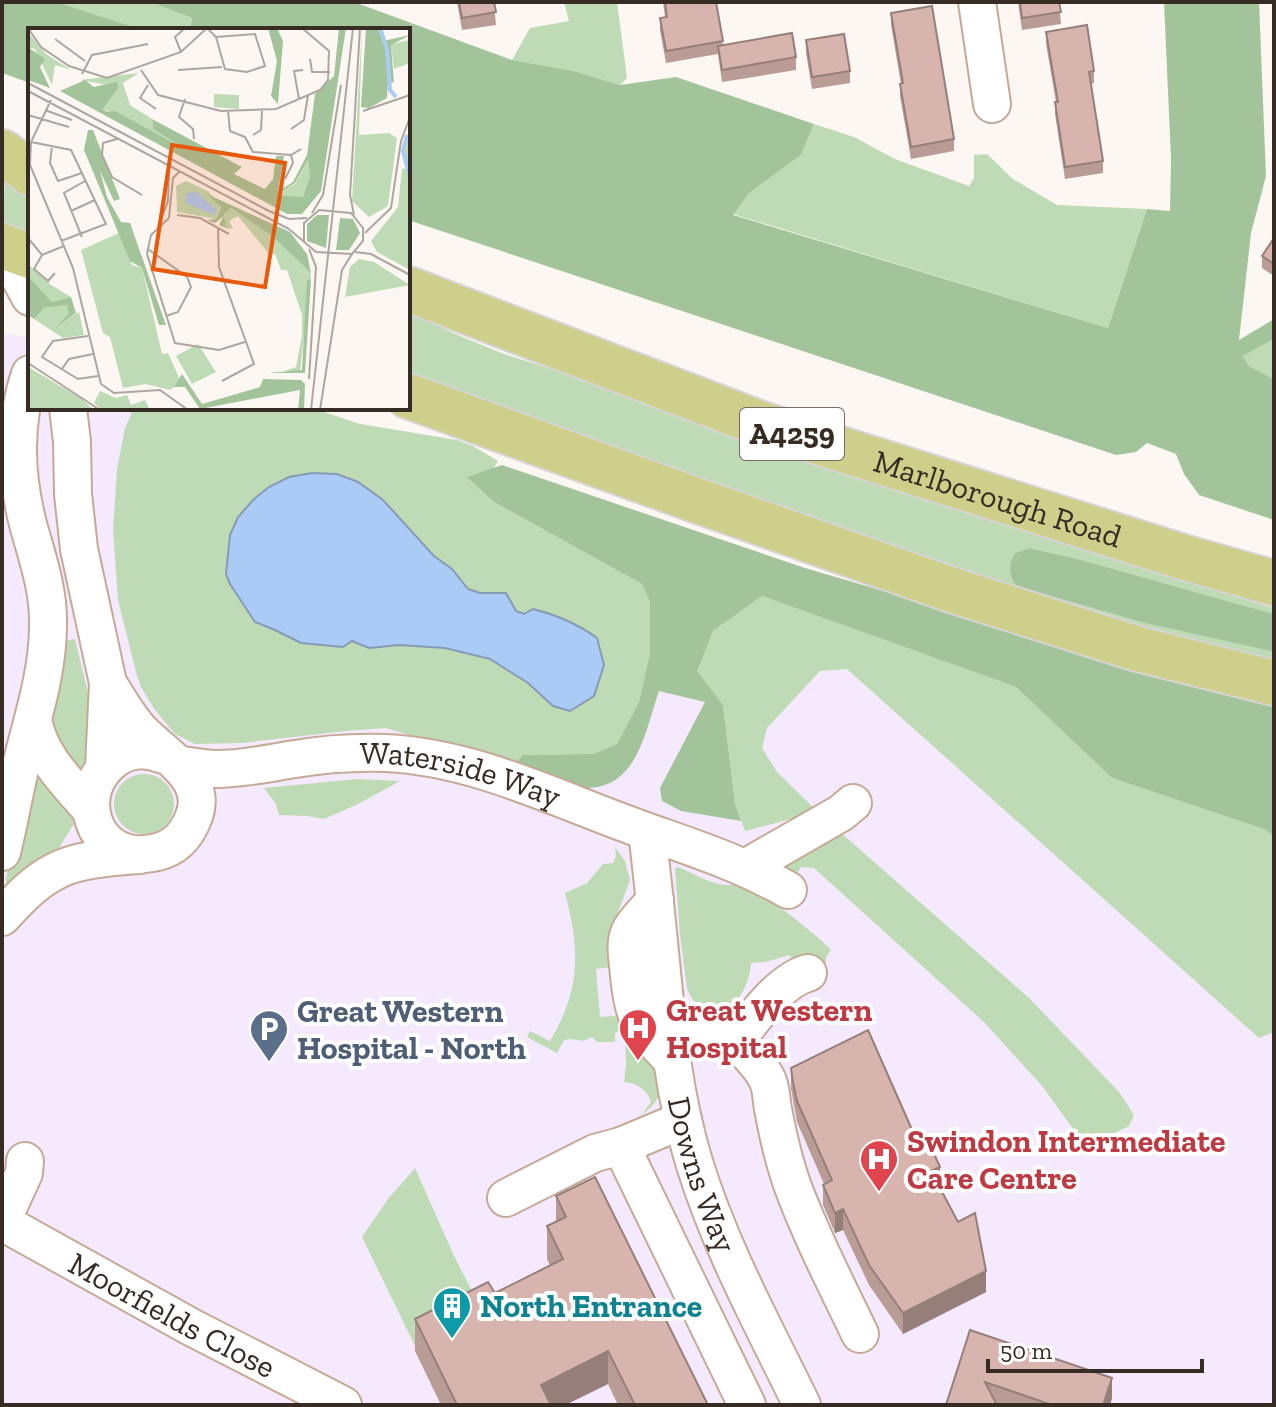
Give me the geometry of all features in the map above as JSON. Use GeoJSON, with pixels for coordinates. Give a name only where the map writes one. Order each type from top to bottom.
{"type":"FeatureCollection","features":[{"type":"Feature","properties":{"kind":"main road"},"geometry":{"type":"LineString","coordinates":[[2,138],[28,147]]}},
{"type":"Feature","properties":{"kind":"main road"},"geometry":{"type":"LineString","coordinates":[[2,152],[28,172]]}},
{"type":"Feature","properties":{"kind":"main road"},"geometry":{"type":"LineString","coordinates":[[2,247],[28,255]]}},
{"type":"Feature","properties":{"kind":"main road","name":"Marlborough Road"},"geometry":{"type":"LineString","coordinates":[[410,290],[764,425],[1274,583]]}},
{"type":"Feature","properties":{"kind":"main road"},"geometry":{"type":"LineString","coordinates":[[410,397],[952,590],[1138,649],[1274,683]]}},
{"type":"Feature","properties":{"kind":"street"},"geometry":{"type":"LineString","coordinates":[[977,2],[992,104]]}},
{"type":"Feature","properties":{"kind":"street"},"geometry":{"type":"LineString","coordinates":[[2,247],[28,293]]}},
{"type":"Feature","properties":{"kind":"street"},"geometry":{"type":"LineString","coordinates":[[2,852],[33,720],[48,625],[45,586],[18,472],[19,413],[28,381]]}},
{"type":"Feature","properties":{"kind":"street"},"geometry":{"type":"LineString","coordinates":[[90,410],[70,425],[79,549],[108,683],[104,768]]}},
{"type":"Feature","properties":{"kind":"street"},"geometry":{"type":"LineString","coordinates":[[2,917],[27,891],[57,870],[89,861],[169,849],[183,837],[195,814],[193,784],[174,760],[136,725],[108,683]]}},
{"type":"Feature","properties":{"kind":"street"},"geometry":{"type":"LineString","coordinates":[[33,720],[45,753],[92,814],[102,836],[122,850],[140,855]]}},
{"type":"Feature","properties":{"kind":"street"},"geometry":{"type":"LineString","coordinates":[[57,870],[92,814],[92,790],[104,768],[129,752],[147,750],[174,760]]}},
{"type":"Feature","properties":{"kind":"street","name":"Waterside Way"},"geometry":{"type":"LineString","coordinates":[[174,760],[213,769],[265,765],[322,755],[384,753],[435,758],[489,772],[745,868],[788,890]]}},
{"type":"Feature","properties":{"kind":"street","name":"Waterside Way"},"geometry":{"type":"LineString","coordinates":[[195,814],[234,783],[265,765]]}},
{"type":"Feature","properties":{"kind":"street"},"geometry":{"type":"LineString","coordinates":[[745,868],[853,803]]}},
{"type":"Feature","properties":{"kind":"street","name":"Downs Way"},"geometry":{"type":"LineString","coordinates":[[647,832],[670,1050],[693,1160],[712,1215],[735,1267],[802,1405]]}},
{"type":"Feature","properties":{"kind":"street"},"geometry":{"type":"LineString","coordinates":[[736,1041],[784,985],[808,973]]}},
{"type":"Feature","properties":{"kind":"street"},"geometry":{"type":"LineString","coordinates":[[670,1050],[708,1038],[736,1041],[768,1080],[784,1163],[807,1223],[860,1334]]}},
{"type":"Feature","properties":{"kind":"street"},"geometry":{"type":"LineString","coordinates":[[506,1198],[595,1153],[621,1146],[683,1120]]}},
{"type":"Feature","properties":{"kind":"street"},"geometry":{"type":"LineString","coordinates":[[621,1146],[747,1405]]}},
{"type":"Feature","properties":{"kind":"street"},"geometry":{"type":"LineString","coordinates":[[2,1221],[24,1173],[13,1174]]}},
{"type":"Feature","properties":{"kind":"street","name":"Moorfields Close"},"geometry":{"type":"LineString","coordinates":[[2,1221],[191,1327],[343,1405]]}},
{"type":"Feature","properties":{"kind":"shaded area","name":"Great Western Hospital"},"geometry":{"type":"Polygon","coordinates":[[[2,333],[28,338],[28,410],[318,410],[360,424],[457,440],[479,460],[495,469],[1274,718],[1274,1405],[2,1405],[2,333]]]}},
{"type":"Feature","properties":{"kind":"green space"},"geometry":{"type":"Polygon","coordinates":[[[2,2],[57,2],[137,28],[28,28],[28,82],[2,73],[2,2]]]}},
{"type":"Feature","properties":{"kind":"green space"},"geometry":{"type":"Polygon","coordinates":[[[57,2],[150,2],[192,18],[190,28],[137,28],[57,2]]]}},
{"type":"Feature","properties":{"kind":"green space"},"geometry":{"type":"Polygon","coordinates":[[[150,2],[354,2],[512,60],[574,71],[620,85],[676,77],[814,124],[801,155],[749,193],[733,215],[1108,328],[1147,209],[1170,211],[1171,158],[1164,2],[1259,2],[1266,176],[1251,233],[1239,340],[1274,319],[1274,339],[1243,356],[1249,366],[1274,379],[1274,520],[1199,495],[1184,474],[1176,454],[1147,443],[1136,452],[1116,455],[410,221],[410,28],[190,28],[192,18],[150,2]]]}},
{"type":"Feature","properties":{"kind":"green space"},"geometry":{"type":"Polygon","coordinates":[[[564,2],[617,2],[627,78],[620,85],[574,71],[512,60],[530,28],[569,21],[564,2]]]}},
{"type":"Feature","properties":{"kind":"green space"},"geometry":{"type":"Polygon","coordinates":[[[814,124],[854,137],[895,159],[969,186],[974,178],[974,155],[987,154],[1013,179],[1057,205],[1147,209],[1108,328],[733,214],[749,193],[801,155],[814,124]]]}},
{"type":"Feature","properties":{"kind":"green space"},"geometry":{"type":"Polygon","coordinates":[[[5,176],[28,188],[28,240],[2,231],[5,176]]]}},
{"type":"Feature","properties":{"kind":"green space"},"geometry":{"type":"Polygon","coordinates":[[[410,313],[504,354],[583,379],[848,475],[1274,608],[1274,614],[1031,548],[1015,553],[1149,624],[1274,652],[1274,667],[1100,619],[410,378],[410,313]]]}},
{"type":"Feature","properties":{"kind":"green space"},"geometry":{"type":"Polygon","coordinates":[[[1274,339],[1274,379],[1249,366],[1243,356],[1274,339]]]}},
{"type":"Feature","properties":{"kind":"green space"},"geometry":{"type":"Polygon","coordinates":[[[133,410],[318,410],[360,424],[457,440],[498,461],[493,469],[468,477],[494,502],[642,584],[650,602],[650,653],[639,702],[617,744],[593,754],[522,755],[514,767],[386,728],[242,743],[195,744],[175,734],[141,687],[118,600],[113,530],[117,469],[125,428],[133,410]]]}},
{"type":"Feature","properties":{"kind":"green space"},"geometry":{"type":"Polygon","coordinates":[[[502,465],[805,568],[1274,705],[1274,836],[1264,829],[1112,778],[1016,687],[762,596],[713,631],[697,671],[723,705],[735,804],[741,821],[681,811],[662,801],[660,788],[705,702],[659,691],[637,754],[617,778],[586,788],[514,767],[522,755],[593,754],[617,744],[639,702],[650,653],[650,602],[642,584],[494,502],[467,477],[502,465]]]}},
{"type":"Feature","properties":{"kind":"green space"},"geometry":{"type":"Polygon","coordinates":[[[1030,548],[1274,614],[1274,652],[1149,624],[1016,586],[1010,570],[1011,562],[1015,553],[1030,548]]]}},
{"type":"Feature","properties":{"kind":"green space"},"geometry":{"type":"Polygon","coordinates":[[[762,596],[1016,687],[1112,778],[1264,829],[1274,836],[1274,1032],[1259,1038],[847,669],[820,671],[767,728],[762,748],[777,772],[818,812],[745,831],[735,804],[723,705],[696,671],[713,631],[762,596]]]}},
{"type":"Feature","properties":{"kind":"green space"},"geometry":{"type":"Polygon","coordinates":[[[75,639],[90,701],[86,777],[47,739],[56,642],[75,639]]]}},
{"type":"Feature","properties":{"kind":"green space"},"geometry":{"type":"Polygon","coordinates":[[[32,762],[80,814],[52,859],[6,891],[6,878],[32,762]]]}},
{"type":"Feature","properties":{"kind":"green space"},"geometry":{"type":"Polygon","coordinates":[[[144,774],[155,776],[165,783],[172,793],[172,815],[165,825],[155,832],[144,834],[133,832],[123,825],[116,815],[114,804],[116,793],[123,783],[133,776],[144,774]]]}},
{"type":"Feature","properties":{"kind":"green space"},"geometry":{"type":"Polygon","coordinates":[[[358,779],[400,781],[324,819],[279,815],[276,804],[264,788],[358,779]]]}},
{"type":"Feature","properties":{"kind":"green space"},"geometry":{"type":"Polygon","coordinates":[[[832,825],[1029,998],[1119,1092],[1134,1115],[1129,1126],[1086,1147],[1043,1087],[984,1022],[814,868],[801,867],[796,875],[781,863],[832,825]]]}},
{"type":"Feature","properties":{"kind":"green space"},"geometry":{"type":"Polygon","coordinates":[[[615,847],[625,861],[630,880],[612,929],[622,966],[596,969],[600,1017],[625,1015],[630,1023],[615,1033],[615,1042],[597,1042],[592,1037],[584,1041],[564,1040],[557,1053],[527,1037],[530,1031],[550,1041],[568,1004],[575,951],[565,893],[587,883],[603,864],[613,863],[615,847]]]}},
{"type":"Feature","properties":{"kind":"green space"},"geometry":{"type":"Polygon","coordinates":[[[675,868],[714,883],[738,883],[771,901],[831,950],[826,963],[816,960],[796,962],[789,955],[751,963],[743,992],[730,1007],[713,1012],[700,1006],[687,988],[675,868]]]}},
{"type":"Feature","properties":{"kind":"green space"},"geometry":{"type":"Polygon","coordinates":[[[635,1033],[656,1069],[660,1090],[657,1100],[634,1119],[651,1102],[641,1088],[624,1082],[625,1039],[635,1033]]]}},
{"type":"Feature","properties":{"kind":"green space"},"geometry":{"type":"Polygon","coordinates":[[[415,1168],[485,1316],[417,1350],[362,1237],[388,1199],[415,1168]]]}},
{"type":"Feature","properties":{"kind":"water"},"geometry":{"type":"Polygon","coordinates":[[[312,473],[337,474],[358,482],[383,500],[468,589],[480,593],[506,593],[516,611],[524,614],[533,609],[550,614],[575,624],[597,638],[604,665],[594,696],[570,711],[553,706],[528,683],[490,659],[445,648],[399,645],[369,648],[352,641],[343,647],[301,643],[255,622],[226,574],[230,535],[238,517],[269,487],[289,477],[312,473]]]}},
{"type":"Feature","properties":{"kind":"building"},"geometry":{"type":"Polygon","coordinates":[[[459,2],[494,2],[496,12],[462,18],[459,2]]]}},
{"type":"Feature","properties":{"kind":"building"},"geometry":{"type":"Polygon","coordinates":[[[665,2],[716,2],[723,41],[666,51],[660,18],[667,17],[665,2]]]}},
{"type":"Feature","properties":{"kind":"building"},"geometry":{"type":"Polygon","coordinates":[[[1020,2],[1059,2],[1061,12],[1022,18],[1020,2]]]}},
{"type":"Feature","properties":{"kind":"building"},"geometry":{"type":"Polygon","coordinates":[[[932,6],[954,139],[911,147],[891,13],[932,6]]]}},
{"type":"Feature","properties":{"kind":"building"},"geometry":{"type":"Polygon","coordinates":[[[1087,25],[1094,71],[1089,72],[1103,161],[1065,167],[1046,32],[1087,25]]]}},
{"type":"Feature","properties":{"kind":"building"},"geometry":{"type":"Polygon","coordinates":[[[792,33],[796,57],[722,70],[718,46],[792,33]]]}},
{"type":"Feature","properties":{"kind":"building"},"geometry":{"type":"Polygon","coordinates":[[[844,34],[850,71],[812,77],[806,40],[844,34]]]}},
{"type":"Feature","properties":{"kind":"building"},"geometry":{"type":"Polygon","coordinates":[[[1274,238],[1274,264],[1262,256],[1274,238]]]}},
{"type":"Feature","properties":{"kind":"building"},"geometry":{"type":"Polygon","coordinates":[[[868,1030],[917,1141],[926,1136],[940,1167],[931,1171],[958,1222],[975,1213],[986,1271],[903,1313],[869,1265],[843,1209],[835,1213],[823,1185],[832,1180],[797,1101],[791,1068],[868,1030]]]}},
{"type":"Feature","properties":{"kind":"building"},"geometry":{"type":"Polygon","coordinates":[[[595,1177],[708,1405],[635,1405],[608,1351],[541,1385],[551,1405],[457,1405],[415,1319],[488,1282],[495,1293],[563,1259],[547,1226],[566,1217],[556,1196],[595,1177]]]}},
{"type":"Feature","properties":{"kind":"building"},"geometry":{"type":"Polygon","coordinates":[[[970,1330],[1112,1378],[1103,1405],[1052,1405],[985,1382],[997,1405],[946,1405],[970,1330]]]}},
{"type":"Feature","properties":{"kind":"place","name":"Great Western Hospital"},"geometry":{"type":"Point","coordinates":[638,1062]}},
{"type":"Feature","properties":{"kind":"place","name":"Great Western Hospital - North"},"geometry":{"type":"Point","coordinates":[269,1063]}},
{"type":"Feature","properties":{"kind":"place","name":"Swindon Intermediate Care Centre"},"geometry":{"type":"Point","coordinates":[879,1193]}},
{"type":"Feature","properties":{"kind":"place","name":"North Entrance"},"geometry":{"type":"Point","coordinates":[452,1340]}}]}
